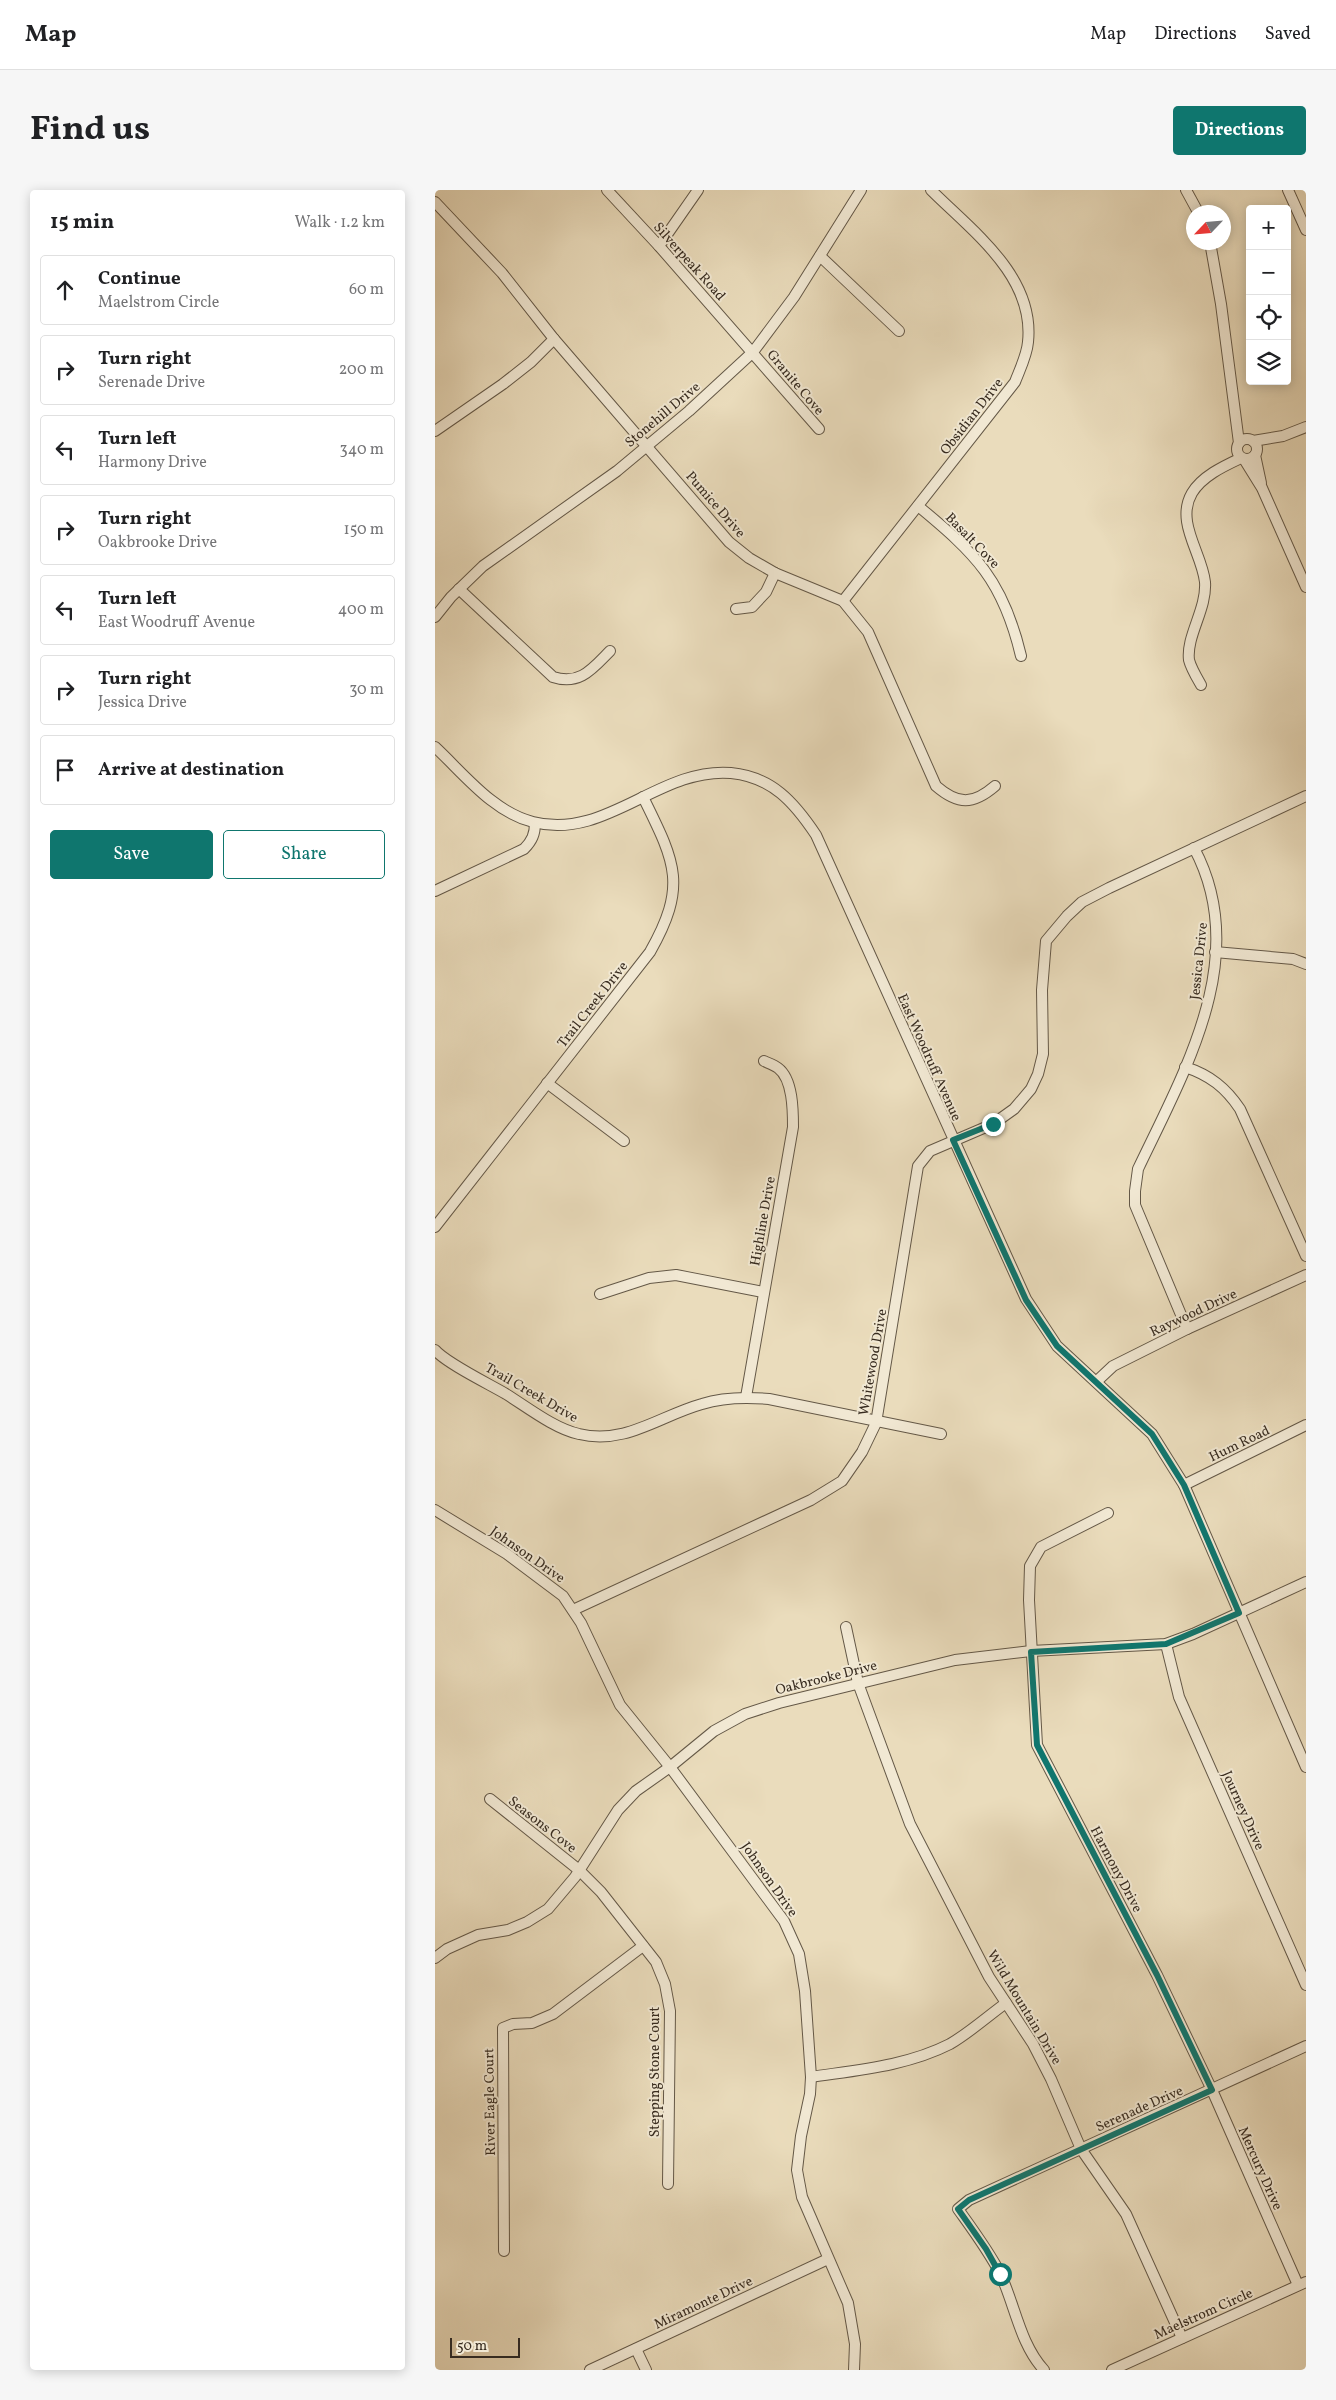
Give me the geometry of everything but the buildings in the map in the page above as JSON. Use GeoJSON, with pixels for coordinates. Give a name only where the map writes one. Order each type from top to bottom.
{"type":"FeatureCollection","features":[{"type":"Feature","properties":{"kind":"street","name":"Silverpeak Road"},"geometry":{"type":"LineString","coordinates":[[607,190],[753,352]]}},
{"type":"Feature","properties":{"kind":"street"},"geometry":{"type":"LineString","coordinates":[[659,246],[698,190]]}},
{"type":"Feature","properties":{"kind":"street","name":"Stonehill Drive"},"geometry":{"type":"LineString","coordinates":[[435,616],[483,566],[617,471],[689,411],[753,352],[794,297],[861,190]]}},
{"type":"Feature","properties":{"kind":"street","name":"Obsidian Drive"},"geometry":{"type":"LineString","coordinates":[[843,601],[1015,382],[1028,342],[1028,320],[1019,292],[1005,264],[931,190]]}},
{"type":"Feature","properties":{"kind":"street"},"geometry":{"type":"LineString","coordinates":[[1186,190],[1194,205]]}},
{"type":"Feature","properties":{"kind":"street"},"geometry":{"type":"LineString","coordinates":[[1288,190],[1306,230]]}},
{"type":"Feature","properties":{"kind":"street","name":"Pumice Drive"},"geometry":{"type":"LineString","coordinates":[[435,202],[502,273],[554,339],[729,542],[749,558],[775,573],[843,601],[868,632],[936,786],[949,797],[964,802],[983,796],[995,786]]}},
{"type":"Feature","properties":{"kind":"street"},"geometry":{"type":"LineString","coordinates":[[1211,250],[1237,416],[1245,430],[1243,448],[1306,587]]}},
{"type":"Feature","properties":{"kind":"street"},"geometry":{"type":"LineString","coordinates":[[820,256],[899,330]]}},
{"type":"Feature","properties":{"kind":"street"},"geometry":{"type":"LineString","coordinates":[[435,431],[503,384],[531,362],[554,339]]}},
{"type":"Feature","properties":{"kind":"street","name":"Granite Cove"},"geometry":{"type":"LineString","coordinates":[[753,352],[819,430]]}},
{"type":"Feature","properties":{"kind":"street"},"geometry":{"type":"LineString","coordinates":[[1201,685],[1189,660],[1192,639],[1204,600],[1205,581],[1197,548],[1189,534],[1187,513],[1192,494],[1243,448],[1306,427]]}},
{"type":"Feature","properties":{"kind":"street"},"geometry":{"type":"LineString","coordinates":[[1255,454],[1283,436]]}},
{"type":"Feature","properties":{"kind":"street"},"geometry":{"type":"LineString","coordinates":[[1243,448],[1256,446],[1255,454],[1262,488]]}},
{"type":"Feature","properties":{"kind":"street","name":"Basalt Cove"},"geometry":{"type":"LineString","coordinates":[[918,506],[942,526],[987,571],[1002,597],[1013,622],[1021,656]]}},
{"type":"Feature","properties":{"kind":"street"},"geometry":{"type":"LineString","coordinates":[[736,609],[752,607],[766,592],[775,573]]}},
{"type":"Feature","properties":{"kind":"street"},"geometry":{"type":"LineString","coordinates":[[459,589],[553,677],[566,681],[586,675],[610,651]]}},
{"type":"Feature","properties":{"kind":"street","name":"East Woodruff Avenue"},"geometry":{"type":"LineString","coordinates":[[435,747],[503,809],[535,823],[573,824],[601,817],[676,781],[692,775],[714,772],[744,774],[775,787],[799,809],[816,835],[1026,1300],[1057,1346],[1097,1381],[1152,1434],[1184,1485],[1306,1767]]}},
{"type":"Feature","properties":{"kind":"street"},"geometry":{"type":"LineString","coordinates":[[953,1140],[993,1124],[1014,1109],[1031,1089],[1038,1074],[1043,1054],[1043,965],[1047,941],[1054,930],[1082,902],[1306,796]]}},
{"type":"Feature","properties":{"kind":"street","name":"Trail Creek Drive"},"geometry":{"type":"LineString","coordinates":[[435,1228],[650,952],[665,926],[671,907],[674,886],[670,859],[666,843],[643,797]]}},
{"type":"Feature","properties":{"kind":"street"},"geometry":{"type":"LineString","coordinates":[[435,891],[524,849],[531,842],[535,833],[535,823]]}},
{"type":"Feature","properties":{"kind":"street","name":"Jessica Drive"},"geometry":{"type":"LineString","coordinates":[[1187,1328],[1135,1205],[1135,1191],[1139,1169],[1185,1067],[1204,1019],[1210,994],[1217,918],[1214,898],[1208,879],[1194,848]]}},
{"type":"Feature","properties":{"kind":"street"},"geometry":{"type":"LineString","coordinates":[[1215,952],[1293,958],[1306,964]]}},
{"type":"Feature","properties":{"kind":"street","name":"Highline Drive"},"geometry":{"type":"LineString","coordinates":[[746,1397],[793,1127],[793,1099],[786,1082],[779,1068],[764,1061]]}},
{"type":"Feature","properties":{"kind":"street"},"geometry":{"type":"LineString","coordinates":[[1185,1067],[1216,1081],[1231,1096],[1240,1109],[1306,1256]]}},
{"type":"Feature","properties":{"kind":"street"},"geometry":{"type":"LineString","coordinates":[[547,1083],[623,1140]]}},
{"type":"Feature","properties":{"kind":"street","name":"Whitewood Drive"},"geometry":{"type":"LineString","coordinates":[[573,1610],[811,1500],[842,1481],[862,1452],[876,1423],[918,1166],[930,1151],[953,1140]]}},
{"type":"Feature","properties":{"kind":"street"},"geometry":{"type":"LineString","coordinates":[[600,1294],[649,1278],[676,1275],[763,1292]]}},
{"type":"Feature","properties":{"kind":"street","name":"Raywood Drive"},"geometry":{"type":"LineString","coordinates":[[1097,1381],[1113,1366],[1187,1328],[1306,1275]]}},
{"type":"Feature","properties":{"kind":"street","name":"Trail Creek Drive"},"geometry":{"type":"LineString","coordinates":[[435,1350],[553,1422],[579,1434],[610,1436],[633,1433],[699,1404],[715,1400],[746,1397],[769,1399],[876,1423],[941,1434]]}},
{"type":"Feature","properties":{"kind":"street","name":"Hum Road"},"geometry":{"type":"LineString","coordinates":[[1184,1485],[1306,1425]]}},
{"type":"Feature","properties":{"kind":"street","name":"Johnson Drive"},"geometry":{"type":"LineString","coordinates":[[435,1510],[507,1554],[563,1596],[573,1610],[603,1667],[620,1705],[670,1767],[785,1921],[799,1954],[805,1991],[811,2077],[810,2094],[801,2136],[797,2170],[802,2197],[848,2302],[855,2344],[854,2370]]}},
{"type":"Feature","properties":{"kind":"street","name":"Harmony Drive"},"geometry":{"type":"LineString","coordinates":[[1109,1513],[1041,1547],[1030,1566],[1031,1652],[1037,1745],[1157,1975],[1212,2090]]}},
{"type":"Feature","properties":{"kind":"street","name":"Oakbrooke Drive"},"geometry":{"type":"LineString","coordinates":[[435,1958],[447,1949],[478,1935],[508,1930],[527,1922],[548,1909],[579,1870],[618,1810],[636,1791],[670,1767],[714,1731],[745,1714],[779,1702],[955,1660],[1031,1652],[1166,1644],[1306,1582]]}},
{"type":"Feature","properties":{"kind":"street","name":"Wild Mountain Drive"},"geometry":{"type":"LineString","coordinates":[[846,1627],[858,1683],[910,1824],[989,1977],[1033,2044],[1051,2079],[1081,2149],[1126,2214],[1182,2338]]}},
{"type":"Feature","properties":{"kind":"street","name":"Journey Drive"},"geometry":{"type":"LineString","coordinates":[[1166,1644],[1179,1697],[1306,1985]]}},
{"type":"Feature","properties":{"kind":"street","name":"Seasons Cove"},"geometry":{"type":"LineString","coordinates":[[490,1799],[579,1870]]}},
{"type":"Feature","properties":{"kind":"street","name":"Stepping Stone Court"},"geometry":{"type":"LineString","coordinates":[[579,1870],[601,1892],[656,1962],[665,1984],[670,2011],[668,2184]]}},
{"type":"Feature","properties":{"kind":"street","name":"River Eagle Court"},"geometry":{"type":"LineString","coordinates":[[504,2251],[503,2028],[513,2024],[532,2023],[553,2014],[643,1946]]}},
{"type":"Feature","properties":{"kind":"street"},"geometry":{"type":"LineString","coordinates":[[811,2077],[887,2065],[917,2057],[950,2044],[1006,2003]]}},
{"type":"Feature","properties":{"kind":"street","name":"Serenade Drive"},"geometry":{"type":"LineString","coordinates":[[1044,2370],[1034,2358],[1000,2274],[986,2249],[958,2209],[969,2200],[1306,2046]]}},
{"type":"Feature","properties":{"kind":"street","name":"Mercury Drive"},"geometry":{"type":"LineString","coordinates":[[1212,2090],[1302,2284]]}},
{"type":"Feature","properties":{"kind":"street","name":"Miramonte Drive"},"geometry":{"type":"LineString","coordinates":[[590,2370],[828,2259]]}},
{"type":"Feature","properties":{"kind":"street","name":"Maelstrom Circle"},"geometry":{"type":"LineString","coordinates":[[1112,2370],[1302,2284]]}},
{"type":"Feature","properties":{"kind":"street"},"geometry":{"type":"LineString","coordinates":[[636,2349],[646,2370]]}},
{"type":"Feature","properties":{"kind":"route"},"geometry":{"type":"LineString","coordinates":[[993,1124],[953,1140],[1026,1300],[1057,1346],[1097,1381],[1152,1434],[1184,1485],[1239,1613],[1166,1644],[1031,1652],[1037,1745],[1157,1975],[1212,2090],[969,2200],[958,2209],[986,2249],[1000,2274]]}}]}
